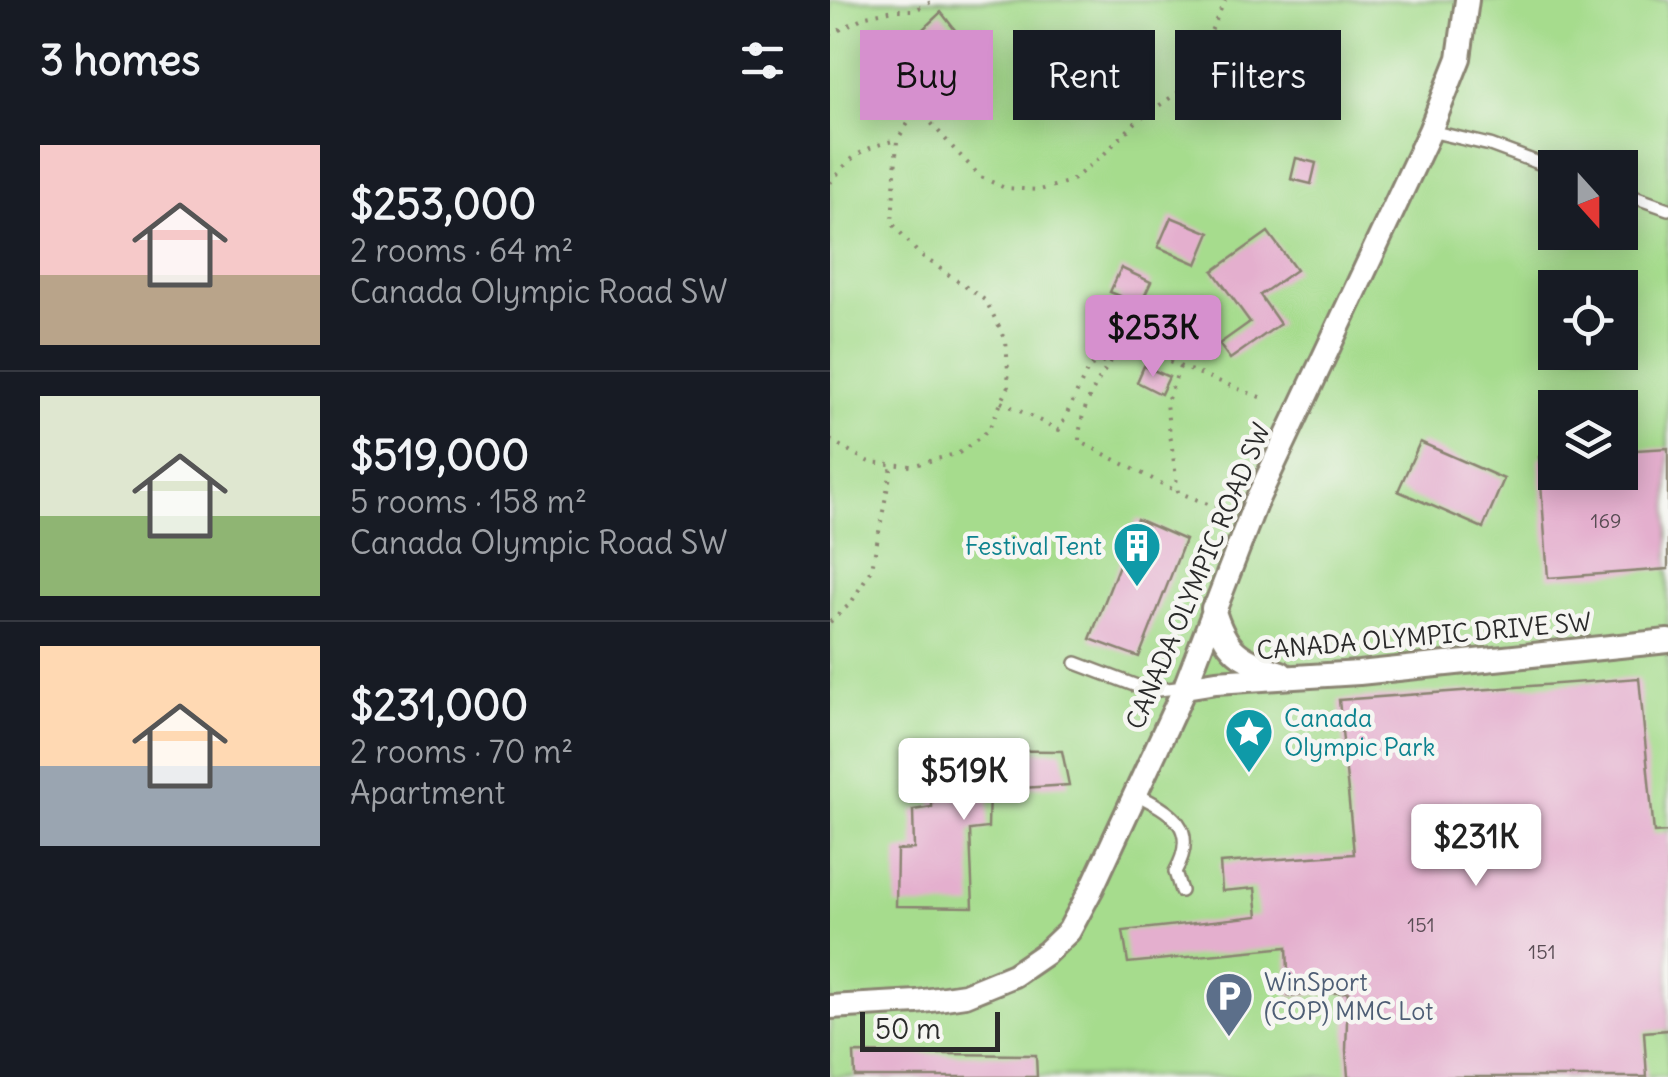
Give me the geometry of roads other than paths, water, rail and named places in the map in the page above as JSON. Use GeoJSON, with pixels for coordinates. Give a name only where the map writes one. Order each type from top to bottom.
{"type":"FeatureCollection","features":[{"type":"Feature","properties":{"kind":"street","name":"CANADA OLYMPIC ROAD SW"},"geometry":{"type":"LineString","coordinates":[[830,1007],[965,995],[1014,975],[1069,931],[1184,687],[1248,520],[1430,132],[1459,58],[1467,0]]}},
{"type":"Feature","properties":{"kind":"street"},"geometry":{"type":"LineString","coordinates":[[1213,608],[1220,632],[1244,661],[1290,676]]}},
{"type":"Feature","properties":{"kind":"street","name":"CANADA OLYMPIC DRIVE SW"},"geometry":{"type":"LineString","coordinates":[[1184,687],[1290,676],[1359,674],[1668,641]]}},
{"type":"Feature","properties":{"kind":"lane"},"geometry":{"type":"LineString","coordinates":[[1430,132],[1538,162]]}},
{"type":"Feature","properties":{"kind":"lane"},"geometry":{"type":"LineString","coordinates":[[1638,198],[1668,209]]}},
{"type":"Feature","properties":{"kind":"lane"},"geometry":{"type":"LineString","coordinates":[[1076,663],[1150,690],[1184,687]]}},
{"type":"Feature","properties":{"kind":"lane"},"geometry":{"type":"LineString","coordinates":[[1134,793],[1173,814],[1186,836],[1184,855],[1175,872],[1181,892]]}},
{"type":"Feature","properties":{"kind":"place","name":"Festival Tent"},"geometry":{"type":"Point","coordinates":[1137,588]}},
{"type":"Feature","properties":{"kind":"place","name":"Canada Olympic Park"},"geometry":{"type":"Point","coordinates":[1249,774]}},
{"type":"Feature","properties":{"kind":"place","name":"WinSport (COP) MMC Lot"},"geometry":{"type":"Point","coordinates":[1229,1038]}}]}
